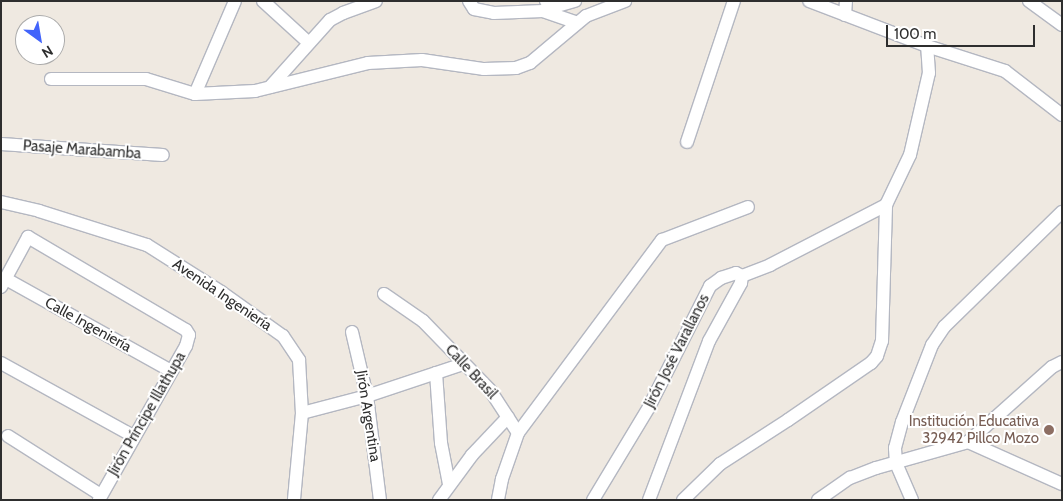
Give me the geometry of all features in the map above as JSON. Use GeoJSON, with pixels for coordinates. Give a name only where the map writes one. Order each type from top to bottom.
{"type":"FeatureCollection","features":[{"type":"Feature","properties":{"kind":"street"},"geometry":{"type":"LineString","coordinates":[[195,94],[235,1]]}},
{"type":"Feature","properties":{"kind":"street"},"geometry":{"type":"LineString","coordinates":[[263,1],[308,43]]}},
{"type":"Feature","properties":{"kind":"street"},"geometry":{"type":"LineString","coordinates":[[269,89],[330,20],[342,12],[376,1]]}},
{"type":"Feature","properties":{"kind":"street"},"geometry":{"type":"LineString","coordinates":[[469,1],[474,8],[494,13],[542,11],[582,20]]}},
{"type":"Feature","properties":{"kind":"street"},"geometry":{"type":"LineString","coordinates":[[546,1],[549,6],[557,6],[567,1],[574,1]]}},
{"type":"Feature","properties":{"kind":"street"},"geometry":{"type":"LineString","coordinates":[[567,1],[582,20]]}},
{"type":"Feature","properties":{"kind":"street"},"geometry":{"type":"LineString","coordinates":[[51,79],[146,79],[195,94],[269,89],[368,63],[422,60],[484,69],[516,68],[530,63],[582,20],[625,1]]}},
{"type":"Feature","properties":{"kind":"street"},"geometry":{"type":"LineString","coordinates":[[687,142],[734,1]]}},
{"type":"Feature","properties":{"kind":"street"},"geometry":{"type":"LineString","coordinates":[[808,1],[927,46],[1005,71],[1062,115]]}},
{"type":"Feature","properties":{"kind":"street"},"geometry":{"type":"LineString","coordinates":[[844,15],[846,1]]}},
{"type":"Feature","properties":{"kind":"street"},"geometry":{"type":"LineString","coordinates":[[1029,1],[1062,25]]}},
{"type":"Feature","properties":{"kind":"street"},"geometry":{"type":"LineString","coordinates":[[683,500],[720,464],[871,363],[877,356],[882,341],[886,205],[910,155],[929,73],[927,46]]}},
{"type":"Feature","properties":{"kind":"street","name":"Pasaje Marabamba"},"geometry":{"type":"LineString","coordinates":[[1,144],[163,155]]}},
{"type":"Feature","properties":{"kind":"street","name":"Avenida Ingeniería"},"geometry":{"type":"LineString","coordinates":[[1,202],[39,211],[147,245],[221,292],[283,336],[299,360],[302,413],[294,500]]}},
{"type":"Feature","properties":{"kind":"street"},"geometry":{"type":"LineString","coordinates":[[742,276],[770,265],[886,205]]}},
{"type":"Feature","properties":{"kind":"street"},"geometry":{"type":"LineString","coordinates":[[498,500],[502,479],[518,433],[662,240],[748,207]]}},
{"type":"Feature","properties":{"kind":"street"},"geometry":{"type":"LineString","coordinates":[[912,500],[896,463],[895,448],[902,422],[932,345],[944,327],[1062,212]]}},
{"type":"Feature","properties":{"kind":"street","name":"Jirón Príncipe Illathupa"},"geometry":{"type":"LineString","coordinates":[[4,283],[28,237],[186,330],[189,335],[186,346],[133,436],[100,498]]}},
{"type":"Feature","properties":{"kind":"street","name":"Jirón José Varallanos"},"geometry":{"type":"LineString","coordinates":[[592,500],[649,407],[710,286],[721,278],[736,273],[742,276],[738,291],[709,341],[649,500]]}},
{"type":"Feature","properties":{"kind":"street","name":"Calle Ingeniería"},"geometry":{"type":"LineString","coordinates":[[4,283],[171,371]]}},
{"type":"Feature","properties":{"kind":"street","name":"Calle Brasil"},"geometry":{"type":"LineString","coordinates":[[384,294],[423,322],[490,390],[518,433]]}},
{"type":"Feature","properties":{"kind":"street","name":"Jirón Argentina"},"geometry":{"type":"LineString","coordinates":[[352,332],[367,396],[380,500]]}},
{"type":"Feature","properties":{"kind":"street"},"geometry":{"type":"LineString","coordinates":[[818,500],[850,478],[968,442],[1052,367],[1062,362]]}},
{"type":"Feature","properties":{"kind":"street"},"geometry":{"type":"LineString","coordinates":[[1,364],[133,436]]}},
{"type":"Feature","properties":{"kind":"street"},"geometry":{"type":"LineString","coordinates":[[302,413],[367,396],[463,364]]}},
{"type":"Feature","properties":{"kind":"street"},"geometry":{"type":"LineString","coordinates":[[436,373],[441,443],[450,484]]}},
{"type":"Feature","properties":{"kind":"street"},"geometry":{"type":"LineString","coordinates":[[439,500],[472,455],[508,417]]}},
{"type":"Feature","properties":{"kind":"street"},"geometry":{"type":"LineString","coordinates":[[8,436],[100,498]]}},
{"type":"Feature","properties":{"kind":"street"},"geometry":{"type":"LineString","coordinates":[[968,442],[1062,484]]}},
{"type":"Feature","properties":{"kind":"place","name":"Institución Educativa 32942 Pillco Mozo"},"geometry":{"type":"Point","coordinates":[1049,430]}}]}
